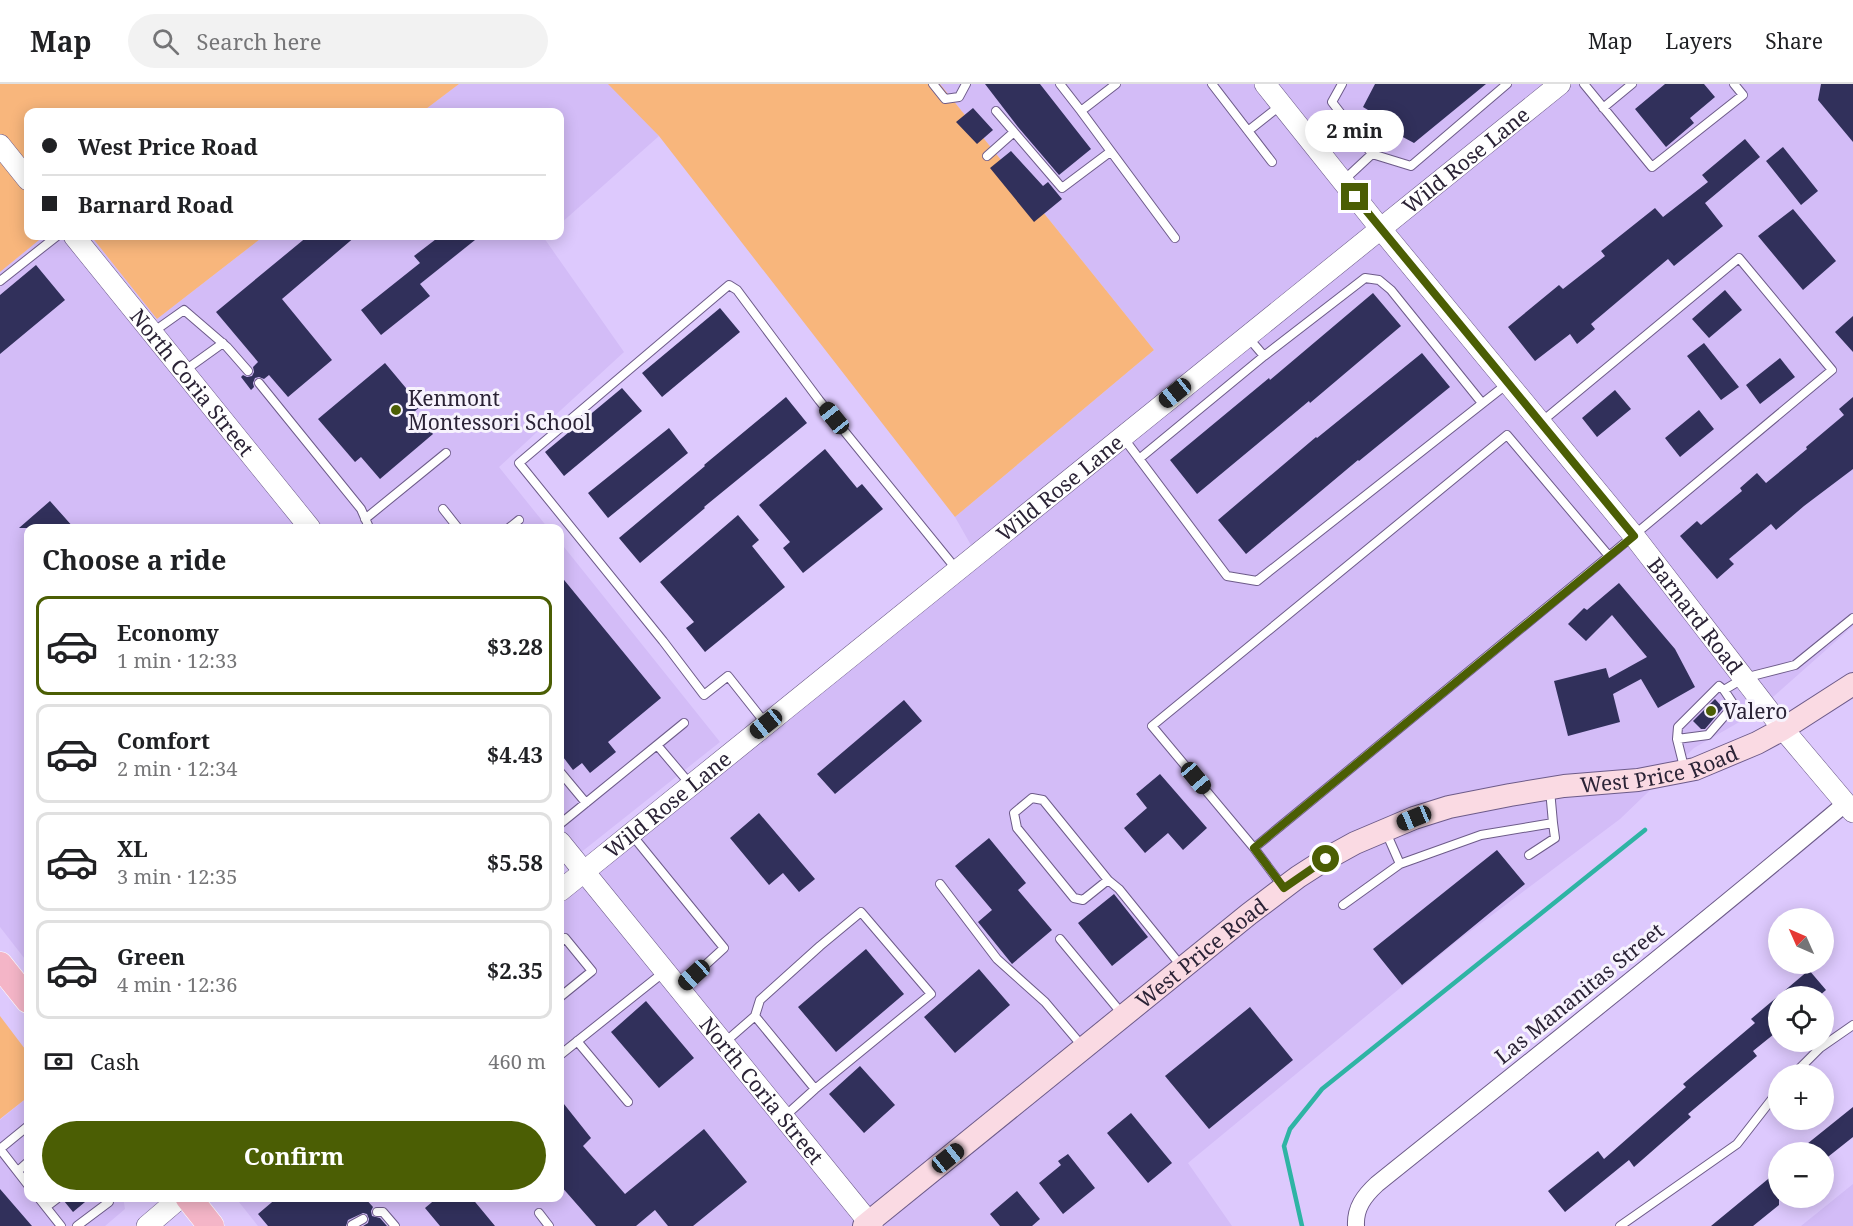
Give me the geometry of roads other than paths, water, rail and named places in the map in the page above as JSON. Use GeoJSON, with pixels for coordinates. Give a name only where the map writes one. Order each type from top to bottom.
{"type":"FeatureCollection","features":[{"type":"Feature","properties":{"kind":"main road","name":"West Price Road"},"geometry":{"type":"LineString","coordinates":[[868,1225],[1183,967],[1284,888],[1326,859],[1384,830],[1449,807],[1550,788],[1638,780],[1695,769],[1783,729],[1853,684]]}},
{"type":"Feature","properties":{"kind":"main road"},"geometry":{"type":"LineString","coordinates":[[0,965],[24,995]]}},
{"type":"Feature","properties":{"kind":"main road"},"geometry":{"type":"LineString","coordinates":[[192,1202],[212,1226]]}},
{"type":"Feature","properties":{"kind":"street","name":"Barnard Road"},"geometry":{"type":"LineString","coordinates":[[1264,84],[1507,384],[1634,536],[1783,729],[1849,807]]}},
{"type":"Feature","properties":{"kind":"street","name":"Wild Rose Lane"},"geometry":{"type":"LineString","coordinates":[[564,888],[1560,84]]}},
{"type":"Feature","properties":{"kind":"street"},"geometry":{"type":"LineString","coordinates":[[0,145],[24,175]]}},
{"type":"Feature","properties":{"kind":"street","name":"North Coria Street"},"geometry":{"type":"LineString","coordinates":[[77,240],[307,524]]}},
{"type":"Feature","properties":{"kind":"street","name":"Las Mananitas Street"},"geometry":{"type":"LineString","coordinates":[[1356,1226],[1358,1208],[1365,1195],[1377,1184],[1763,873],[1849,807]]}},
{"type":"Feature","properties":{"kind":"street","name":"North Coria Street"},"geometry":{"type":"LineString","coordinates":[[564,847],[784,1117],[868,1225]]}},
{"type":"Feature","properties":{"kind":"street"},"geometry":{"type":"LineString","coordinates":[[147,1226],[175,1202]]}},
{"type":"Feature","properties":{"kind":"lane"},"geometry":{"type":"LineString","coordinates":[[933,84],[945,99],[959,97],[966,84]]}},
{"type":"Feature","properties":{"kind":"lane"},"geometry":{"type":"LineString","coordinates":[[1060,84],[1175,238]]}},
{"type":"Feature","properties":{"kind":"lane"},"geometry":{"type":"LineString","coordinates":[[1081,111],[1116,84]]}},
{"type":"Feature","properties":{"kind":"lane"},"geometry":{"type":"LineString","coordinates":[[1212,84],[1272,162]]}},
{"type":"Feature","properties":{"kind":"lane"},"geometry":{"type":"LineString","coordinates":[[1342,84],[1332,102],[1372,154],[1411,166],[1507,84]]}},
{"type":"Feature","properties":{"kind":"lane"},"geometry":{"type":"LineString","coordinates":[[1584,84],[1652,167],[1743,95],[1734,84]]}},
{"type":"Feature","properties":{"kind":"lane"},"geometry":{"type":"LineString","coordinates":[[1603,108],[1632,84]]}},
{"type":"Feature","properties":{"kind":"lane"},"geometry":{"type":"LineString","coordinates":[[1248,131],[1281,105]]}},
{"type":"Feature","properties":{"kind":"lane"},"geometry":{"type":"LineString","coordinates":[[996,111],[1062,188],[1110,152]]}},
{"type":"Feature","properties":{"kind":"lane"},"geometry":{"type":"LineString","coordinates":[[987,156],[1014,132]]}},
{"type":"Feature","properties":{"kind":"lane"},"geometry":{"type":"LineString","coordinates":[[1342,181],[1372,154]]}},
{"type":"Feature","properties":{"kind":"lane"},"geometry":{"type":"LineString","coordinates":[[0,281],[52,240]]}},
{"type":"Feature","properties":{"kind":"lane"},"geometry":{"type":"LineString","coordinates":[[1254,848],[1832,370],[1739,258],[1540,423]]}},
{"type":"Feature","properties":{"kind":"lane"},"geometry":{"type":"LineString","coordinates":[[1139,459],[1264,356],[1365,278],[1379,280],[1391,290],[1482,403]]}},
{"type":"Feature","properties":{"kind":"lane"},"geometry":{"type":"LineString","coordinates":[[766,724],[728,676],[704,695],[519,463],[729,285],[737,290],[819,400],[957,570]]}},
{"type":"Feature","properties":{"kind":"lane"},"geometry":{"type":"LineString","coordinates":[[153,332],[184,310],[223,344],[248,370]]}},
{"type":"Feature","properties":{"kind":"lane"},"geometry":{"type":"LineString","coordinates":[[1247,336],[1264,356]]}},
{"type":"Feature","properties":{"kind":"lane"},"geometry":{"type":"LineString","coordinates":[[184,371],[223,344]]}},
{"type":"Feature","properties":{"kind":"lane"},"geometry":{"type":"LineString","coordinates":[[259,383],[361,509],[366,524],[447,453]]}},
{"type":"Feature","properties":{"kind":"lane"},"geometry":{"type":"LineString","coordinates":[[1122,436],[1227,576],[1257,581],[1507,384]]}},
{"type":"Feature","properties":{"kind":"lane"},"geometry":{"type":"LineString","coordinates":[[1284,888],[1254,848],[1152,726],[1507,435],[1609,556]]}},
{"type":"Feature","properties":{"kind":"lane"},"geometry":{"type":"LineString","coordinates":[[443,509],[455,524]]}},
{"type":"Feature","properties":{"kind":"lane"},"geometry":{"type":"LineString","coordinates":[[514,524],[519,520]]}},
{"type":"Feature","properties":{"kind":"lane"},"geometry":{"type":"LineString","coordinates":[[1724,690],[1744,678],[1795,665],[1853,618]]}},
{"type":"Feature","properties":{"kind":"lane"},"geometry":{"type":"LineString","coordinates":[[1677,739],[1708,735],[1734,705],[1724,690],[1719,686],[1678,727],[1677,739],[1685,771]]}},
{"type":"Feature","properties":{"kind":"lane"},"geometry":{"type":"LineString","coordinates":[[564,821],[684,723]]}},
{"type":"Feature","properties":{"kind":"lane"},"geometry":{"type":"LineString","coordinates":[[657,745],[691,785]]}},
{"type":"Feature","properties":{"kind":"lane"},"geometry":{"type":"LineString","coordinates":[[564,777],[586,803]]}},
{"type":"Feature","properties":{"kind":"lane"},"geometry":{"type":"LineString","coordinates":[[1529,855],[1555,838],[1550,788]]}},
{"type":"Feature","properties":{"kind":"lane"},"geometry":{"type":"LineString","coordinates":[[1108,880],[1083,900],[1074,898],[1017,828],[1014,813],[1032,798],[1043,800],[1183,967]]}},
{"type":"Feature","properties":{"kind":"lane"},"geometry":{"type":"LineString","coordinates":[[1343,905],[1400,864],[1480,835],[1553,823]]}},
{"type":"Feature","properties":{"kind":"lane"},"geometry":{"type":"LineString","coordinates":[[1384,830],[1400,864]]}},
{"type":"Feature","properties":{"kind":"lane"},"geometry":{"type":"LineString","coordinates":[[630,833],[724,948],[679,989]]}},
{"type":"Feature","properties":{"kind":"lane"},"geometry":{"type":"LineString","coordinates":[[940,884],[997,959],[1045,1002],[1083,1048]]}},
{"type":"Feature","properties":{"kind":"lane"},"geometry":{"type":"LineString","coordinates":[[723,1043],[755,1016],[760,1000],[861,912],[931,994],[784,1117]]}},
{"type":"Feature","properties":{"kind":"lane"},"geometry":{"type":"LineString","coordinates":[[564,939],[592,971],[564,994]]}},
{"type":"Feature","properties":{"kind":"lane"},"geometry":{"type":"LineString","coordinates":[[1060,939],[1123,1016]]}},
{"type":"Feature","properties":{"kind":"lane"},"geometry":{"type":"LineString","coordinates":[[564,1052],[664,971]]}},
{"type":"Feature","properties":{"kind":"lane"},"geometry":{"type":"LineString","coordinates":[[755,1016],[815,1089]]}},
{"type":"Feature","properties":{"kind":"lane"},"geometry":{"type":"LineString","coordinates":[[1804,1064],[1820,1048],[1853,1025]]}},
{"type":"Feature","properties":{"kind":"lane"},"geometry":{"type":"LineString","coordinates":[[577,1041],[628,1102]]}},
{"type":"Feature","properties":{"kind":"lane"},"geometry":{"type":"LineString","coordinates":[[1620,1226],[1737,1144],[1768,1104]]}},
{"type":"Feature","properties":{"kind":"lane"},"geometry":{"type":"LineString","coordinates":[[24,1129],[0,1149],[24,1179]]}},
{"type":"Feature","properties":{"kind":"lane"},"geometry":{"type":"LineString","coordinates":[[18,1171],[24,1166]]}},
{"type":"Feature","properties":{"kind":"lane"},"geometry":{"type":"LineString","coordinates":[[42,1202],[61,1226]]}},
{"type":"Feature","properties":{"kind":"lane"},"geometry":{"type":"LineString","coordinates":[[46,1207],[52,1202]]}},
{"type":"Feature","properties":{"kind":"lane"},"geometry":{"type":"LineString","coordinates":[[77,1226],[109,1202]]}},
{"type":"Feature","properties":{"kind":"lane"},"geometry":{"type":"LineString","coordinates":[[377,1212],[383,1212],[395,1226]]}},
{"type":"Feature","properties":{"kind":"lane"},"geometry":{"type":"LineString","coordinates":[[539,1213],[549,1226]]}},
{"type":"Feature","properties":{"kind":"waterway"},"geometry":{"type":"LineString","coordinates":[[1302,1226],[1284,1146],[1290,1129],[1322,1089],[1645,830]]}},
{"type":"Feature","properties":{"kind":"place","name":"Kenmont Montessori School"},"geometry":{"type":"Point","coordinates":[396,410]}},
{"type":"Feature","properties":{"kind":"place","name":"Valero"},"geometry":{"type":"Point","coordinates":[1711,711]}}]}
